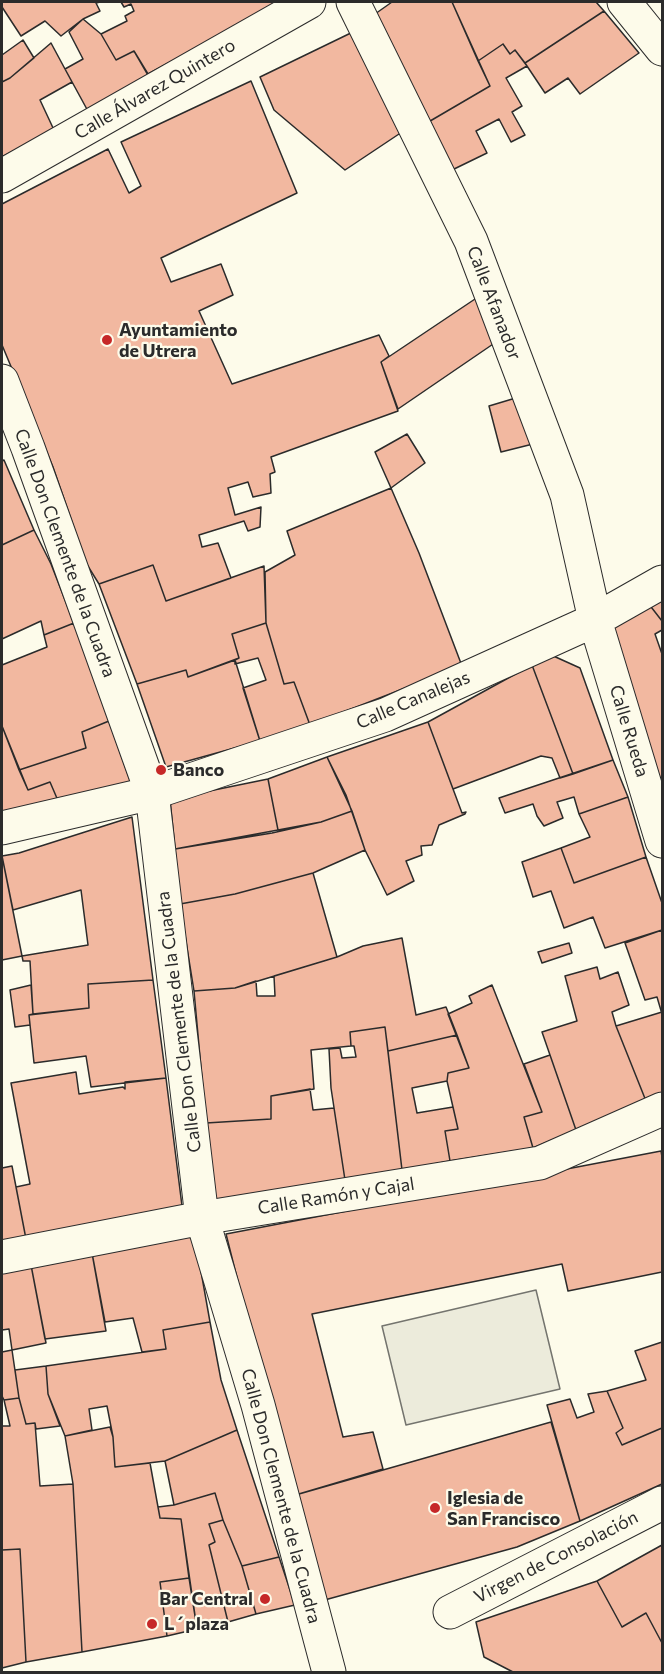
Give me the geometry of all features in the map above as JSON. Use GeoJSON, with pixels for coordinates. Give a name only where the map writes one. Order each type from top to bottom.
{"type":"FeatureCollection","features":[{"type":"Feature","properties":{"kind":"street","name":"Calle Álvarez Quintero"},"geometry":{"type":"LineString","coordinates":[[2,176],[309,2]]}},
{"type":"Feature","properties":{"kind":"street","name":"Calle Afanador"},"geometry":{"type":"LineString","coordinates":[[353,2],[471,241],[567,495],[595,620]]}},
{"type":"Feature","properties":{"kind":"street"},"geometry":{"type":"LineString","coordinates":[[624,2],[663,49]]}},
{"type":"Feature","properties":{"kind":"street","name":"Calle Don Clemente de la Cuadra"},"geometry":{"type":"LineString","coordinates":[[2,381],[152,793],[202,1218],[258,1405],[329,1672]]}},
{"type":"Feature","properties":{"kind":"street","name":"Calle Canalejas"},"geometry":{"type":"LineString","coordinates":[[2,828],[152,793],[385,715],[595,620],[663,582]]}},
{"type":"Feature","properties":{"kind":"street","name":"Calle Rueda"},"geometry":{"type":"LineString","coordinates":[[595,620],[663,841]]}},
{"type":"Feature","properties":{"kind":"street","name":"Calle Ramón y Cajal"},"geometry":{"type":"LineString","coordinates":[[2,1257],[202,1218],[540,1163],[663,1109]]}},
{"type":"Feature","properties":{"kind":"street","name":"Virgen de Consolación"},"geometry":{"type":"LineString","coordinates":[[450,1612],[663,1503]]}},
{"type":"Feature","properties":{"kind":"shaded area"},"geometry":{"type":"Polygon","coordinates":[[[536,1290],[560,1389],[406,1425],[382,1326],[536,1290]]]}},
{"type":"Feature","properties":{"kind":"building"},"geometry":{"type":"Polygon","coordinates":[[[2,2],[100,2],[96,3],[100,11],[83,19],[61,36],[45,21],[21,36],[2,7],[2,2]]]}},
{"type":"Feature","properties":{"kind":"building"},"geometry":{"type":"Polygon","coordinates":[[[121,2],[283,2],[148,74],[134,51],[116,60],[101,34],[127,21],[125,16],[134,11],[131,4],[124,7],[121,2]]]}},
{"type":"Feature","properties":{"kind":"building"},"geometry":{"type":"Polygon","coordinates":[[[392,2],[452,2],[490,86],[425,124],[375,14],[392,2]]]}},
{"type":"Feature","properties":{"kind":"building"},"geometry":{"type":"Polygon","coordinates":[[[452,2],[596,2],[604,11],[525,63],[515,50],[510,54],[503,44],[478,61],[452,2]]]}},
{"type":"Feature","properties":{"kind":"building"},"geometry":{"type":"Polygon","coordinates":[[[604,11],[639,53],[580,94],[568,78],[545,93],[525,63],[604,11]]]}},
{"type":"Feature","properties":{"kind":"building"},"geometry":{"type":"Polygon","coordinates":[[[83,19],[101,34],[116,60],[134,51],[152,82],[89,113],[65,69],[83,59],[69,32],[83,19]]]}},
{"type":"Feature","properties":{"kind":"building"},"geometry":{"type":"Polygon","coordinates":[[[357,30],[402,132],[345,170],[274,110],[260,77],[357,30]]]}},
{"type":"Feature","properties":{"kind":"building"},"geometry":{"type":"Polygon","coordinates":[[[23,40],[34,58],[2,82],[2,55],[23,40]]]}},
{"type":"Feature","properties":{"kind":"building"},"geometry":{"type":"Polygon","coordinates":[[[51,43],[72,82],[40,100],[54,130],[2,157],[2,82],[10,78],[51,43]]]}},
{"type":"Feature","properties":{"kind":"building"},"geometry":{"type":"Polygon","coordinates":[[[503,44],[510,54],[515,50],[527,66],[506,78],[522,106],[512,112],[525,135],[511,142],[499,119],[476,131],[487,153],[450,171],[425,124],[490,86],[478,61],[503,44]]]}},
{"type":"Feature","properties":{"kind":"building","name":"Ayuntamiento de Utrera"},"geometry":{"type":"Polygon","coordinates":[[[251,81],[297,193],[161,258],[171,282],[221,264],[233,295],[199,311],[232,384],[379,335],[389,356],[381,362],[398,411],[271,457],[275,472],[270,474],[271,493],[253,497],[248,482],[228,488],[235,515],[261,507],[260,527],[248,531],[244,521],[199,535],[202,547],[218,543],[231,578],[166,601],[153,565],[99,584],[86,563],[53,467],[2,345],[2,204],[108,149],[129,193],[141,186],[121,142],[251,81]]]}},
{"type":"Feature","properties":{"kind":"building"},"geometry":{"type":"Polygon","coordinates":[[[478,297],[499,340],[398,409],[381,362],[478,297]]]}},
{"type":"Feature","properties":{"kind":"building"},"geometry":{"type":"Polygon","coordinates":[[[519,397],[533,444],[501,452],[489,406],[519,397]]]}},
{"type":"Feature","properties":{"kind":"building"},"geometry":{"type":"Polygon","coordinates":[[[407,434],[425,463],[391,488],[375,452],[407,434]]]}},
{"type":"Feature","properties":{"kind":"building"},"geometry":{"type":"Polygon","coordinates":[[[4,460],[34,530],[2,545],[2,461],[4,460]]]}},
{"type":"Feature","properties":{"kind":"building"},"geometry":{"type":"Polygon","coordinates":[[[391,488],[419,553],[462,666],[310,725],[294,682],[284,684],[266,623],[265,572],[295,555],[287,531],[391,488]]]}},
{"type":"Feature","properties":{"kind":"building"},"geometry":{"type":"Polygon","coordinates":[[[34,530],[51,564],[74,623],[44,635],[41,621],[2,639],[2,545],[34,530]]]}},
{"type":"Feature","properties":{"kind":"building"},"geometry":{"type":"Polygon","coordinates":[[[153,565],[166,601],[264,566],[266,623],[232,634],[239,658],[188,677],[186,670],[137,684],[99,584],[153,565]]]}},
{"type":"Feature","properties":{"kind":"building"},"geometry":{"type":"Polygon","coordinates":[[[662,594],[662,621],[648,603],[662,594]]]}},
{"type":"Feature","properties":{"kind":"building"},"geometry":{"type":"Polygon","coordinates":[[[648,603],[662,621],[662,630],[655,634],[662,654],[662,777],[655,780],[604,627],[648,603]]]}},
{"type":"Feature","properties":{"kind":"building"},"geometry":{"type":"Polygon","coordinates":[[[74,623],[109,721],[82,732],[86,748],[19,770],[2,726],[2,665],[47,647],[44,635],[74,623]]]}},
{"type":"Feature","properties":{"kind":"building"},"geometry":{"type":"Polygon","coordinates":[[[266,623],[284,684],[294,682],[310,725],[260,741],[243,688],[266,680],[258,658],[235,664],[235,660],[239,658],[232,634],[266,623]]]}},
{"type":"Feature","properties":{"kind":"building"},"geometry":{"type":"Polygon","coordinates":[[[549,654],[580,668],[613,760],[573,774],[532,665],[549,654]]]}},
{"type":"Feature","properties":{"kind":"building"},"geometry":{"type":"Polygon","coordinates":[[[235,660],[260,741],[166,767],[137,684],[186,670],[188,677],[235,660]]]}},
{"type":"Feature","properties":{"kind":"building"},"geometry":{"type":"Polygon","coordinates":[[[532,665],[573,774],[560,778],[552,758],[541,756],[453,789],[428,722],[532,665]]]}},
{"type":"Feature","properties":{"kind":"building"},"geometry":{"type":"Polygon","coordinates":[[[109,721],[131,783],[59,803],[50,782],[28,790],[19,770],[86,748],[82,732],[109,721]]]}},
{"type":"Feature","properties":{"kind":"building"},"geometry":{"type":"Polygon","coordinates":[[[428,722],[462,813],[466,812],[439,825],[432,845],[421,846],[422,855],[406,861],[414,881],[387,895],[365,850],[346,795],[327,757],[428,722]]]}},
{"type":"Feature","properties":{"kind":"building"},"geometry":{"type":"Polygon","coordinates":[[[2,726],[28,790],[50,782],[59,803],[2,819],[2,726]]]}},
{"type":"Feature","properties":{"kind":"building"},"geometry":{"type":"Polygon","coordinates":[[[327,757],[352,811],[321,822],[278,830],[268,779],[327,757]]]}},
{"type":"Feature","properties":{"kind":"building"},"geometry":{"type":"Polygon","coordinates":[[[613,760],[628,797],[579,814],[574,797],[557,802],[563,818],[544,826],[533,804],[505,813],[499,798],[613,760]]]}},
{"type":"Feature","properties":{"kind":"building"},"geometry":{"type":"Polygon","coordinates":[[[268,779],[278,830],[175,849],[170,799],[268,779]]]}},
{"type":"Feature","properties":{"kind":"building"},"geometry":{"type":"Polygon","coordinates":[[[628,797],[646,857],[574,883],[561,848],[590,837],[579,814],[628,797]]]}},
{"type":"Feature","properties":{"kind":"building"},"geometry":{"type":"Polygon","coordinates":[[[352,811],[365,850],[313,873],[235,894],[180,904],[175,849],[272,833],[321,822],[352,811]]]}},
{"type":"Feature","properties":{"kind":"building"},"geometry":{"type":"Polygon","coordinates":[[[132,817],[153,980],[88,984],[89,1008],[33,1014],[30,961],[23,961],[22,956],[88,945],[81,890],[13,910],[2,856],[19,853],[132,817]]]}},
{"type":"Feature","properties":{"kind":"building"},"geometry":{"type":"Polygon","coordinates":[[[561,848],[574,883],[646,857],[662,903],[662,930],[605,948],[593,917],[564,928],[551,891],[533,897],[522,862],[561,848]]]}},
{"type":"Feature","properties":{"kind":"building"},"geometry":{"type":"Polygon","coordinates":[[[2,856],[22,956],[2,960],[2,856]]]}},
{"type":"Feature","properties":{"kind":"building"},"geometry":{"type":"Polygon","coordinates":[[[313,873],[337,957],[235,988],[194,991],[180,904],[235,894],[313,873]]]}},
{"type":"Feature","properties":{"kind":"building"},"geometry":{"type":"Polygon","coordinates":[[[662,930],[662,1014],[657,997],[645,1000],[625,943],[662,930]]]}},
{"type":"Feature","properties":{"kind":"building"},"geometry":{"type":"Polygon","coordinates":[[[402,938],[416,1015],[446,1007],[457,1035],[388,1051],[385,1027],[350,1032],[351,1046],[311,1050],[314,1089],[271,1096],[271,1119],[206,1123],[194,991],[235,988],[256,981],[257,996],[275,996],[274,976],[337,957],[363,946],[402,938]]]}},
{"type":"Feature","properties":{"kind":"building"},"geometry":{"type":"Polygon","coordinates":[[[569,943],[572,953],[542,963],[538,952],[569,943]]]}},
{"type":"Feature","properties":{"kind":"building"},"geometry":{"type":"Polygon","coordinates":[[[597,967],[600,979],[618,972],[629,1005],[612,1012],[646,1101],[576,1130],[542,1032],[577,1021],[565,976],[597,967]]]}},
{"type":"Feature","properties":{"kind":"building"},"geometry":{"type":"Polygon","coordinates":[[[153,980],[166,1078],[91,1087],[86,1056],[34,1063],[29,1015],[89,1008],[88,984],[153,980]]]}},
{"type":"Feature","properties":{"kind":"building"},"geometry":{"type":"Polygon","coordinates":[[[31,985],[33,1014],[29,1015],[30,1025],[15,1027],[10,990],[31,985]]]}},
{"type":"Feature","properties":{"kind":"building"},"geometry":{"type":"Polygon","coordinates":[[[492,985],[542,1112],[524,1117],[533,1148],[450,1161],[445,1131],[458,1129],[447,1081],[448,1073],[469,1068],[448,1014],[472,1003],[469,996],[492,985]]]}},
{"type":"Feature","properties":{"kind":"building"},"geometry":{"type":"Polygon","coordinates":[[[662,1012],[662,1094],[646,1101],[616,1026],[662,1012]]]}},
{"type":"Feature","properties":{"kind":"building"},"geometry":{"type":"Polygon","coordinates":[[[385,1027],[402,1170],[345,1180],[331,1088],[329,1049],[340,1048],[342,1058],[356,1057],[354,1046],[351,1046],[350,1032],[385,1027]]]}},
{"type":"Feature","properties":{"kind":"building"},"geometry":{"type":"Polygon","coordinates":[[[457,1035],[469,1068],[448,1073],[447,1081],[412,1088],[417,1113],[453,1107],[458,1129],[445,1131],[450,1161],[402,1170],[388,1051],[457,1035]]]}},
{"type":"Feature","properties":{"kind":"building"},"geometry":{"type":"Polygon","coordinates":[[[550,1055],[576,1130],[533,1148],[524,1117],[542,1112],[524,1064],[550,1055]]]}},
{"type":"Feature","properties":{"kind":"building"},"geometry":{"type":"Polygon","coordinates":[[[76,1072],[79,1094],[123,1087],[125,1089],[125,1082],[166,1078],[182,1206],[26,1239],[16,1187],[30,1184],[11,1083],[76,1072]]]}},
{"type":"Feature","properties":{"kind":"building"},"geometry":{"type":"Polygon","coordinates":[[[310,1089],[313,1110],[334,1108],[345,1180],[213,1201],[206,1123],[271,1119],[271,1096],[310,1089]]]}},
{"type":"Feature","properties":{"kind":"building"},"geometry":{"type":"Polygon","coordinates":[[[661,1151],[662,1272],[568,1291],[562,1264],[312,1314],[343,1437],[373,1432],[383,1469],[292,1496],[226,1234],[661,1151]]]}},
{"type":"Feature","properties":{"kind":"building"},"geometry":{"type":"Polygon","coordinates":[[[12,1166],[26,1239],[2,1244],[2,1168],[12,1166]]]}},
{"type":"Feature","properties":{"kind":"building"},"geometry":{"type":"Polygon","coordinates":[[[194,1232],[210,1322],[163,1330],[166,1349],[142,1352],[133,1318],[105,1322],[92,1253],[194,1232]]]}},
{"type":"Feature","properties":{"kind":"building"},"geometry":{"type":"Polygon","coordinates":[[[92,1253],[106,1331],[45,1339],[31,1265],[92,1253]]]}},
{"type":"Feature","properties":{"kind":"building"},"geometry":{"type":"Polygon","coordinates":[[[31,1265],[46,1343],[12,1350],[9,1329],[2,1330],[2,1271],[31,1265]]]}},
{"type":"Feature","properties":{"kind":"building"},"geometry":{"type":"Polygon","coordinates":[[[210,1322],[221,1380],[237,1430],[165,1461],[115,1467],[113,1437],[107,1406],[89,1409],[92,1430],[65,1436],[48,1394],[46,1366],[166,1349],[163,1330],[210,1322]]]}},
{"type":"Feature","properties":{"kind":"building"},"geometry":{"type":"Polygon","coordinates":[[[662,1342],[662,1428],[622,1445],[616,1433],[623,1428],[607,1391],[646,1380],[635,1351],[662,1342]]]}},
{"type":"Feature","properties":{"kind":"building"},"geometry":{"type":"Polygon","coordinates":[[[12,1350],[19,1398],[4,1400],[2,1396],[2,1352],[12,1350]]]}},
{"type":"Feature","properties":{"kind":"building"},"geometry":{"type":"Polygon","coordinates":[[[46,1366],[48,1394],[60,1426],[36,1429],[35,1423],[26,1424],[15,1370],[46,1366]]]}},
{"type":"Feature","properties":{"kind":"building"},"geometry":{"type":"Polygon","coordinates":[[[607,1391],[623,1428],[616,1433],[622,1445],[662,1428],[662,1484],[580,1521],[547,1405],[570,1399],[577,1418],[594,1412],[588,1394],[607,1391]]]}},
{"type":"Feature","properties":{"kind":"building"},"geometry":{"type":"Polygon","coordinates":[[[19,1398],[26,1424],[35,1423],[40,1486],[73,1484],[82,1652],[26,1662],[20,1549],[2,1550],[2,1426],[10,1426],[4,1400],[19,1398]]]}},
{"type":"Feature","properties":{"kind":"building","name":"Iglesia de San Francisco"},"geometry":{"type":"Polygon","coordinates":[[[551,1422],[580,1521],[517,1547],[321,1601],[292,1496],[551,1422]]]}},
{"type":"Feature","properties":{"kind":"building"},"geometry":{"type":"Polygon","coordinates":[[[110,1427],[115,1467],[150,1463],[160,1518],[181,1519],[189,1578],[160,1582],[167,1636],[82,1652],[73,1484],[65,1436],[110,1427]]]}},
{"type":"Feature","properties":{"kind":"building"},"geometry":{"type":"Polygon","coordinates":[[[237,1430],[279,1557],[242,1566],[223,1520],[215,1493],[174,1505],[165,1461],[237,1430]]]}},
{"type":"Feature","properties":{"kind":"building"},"geometry":{"type":"Polygon","coordinates":[[[215,1493],[223,1520],[209,1524],[215,1542],[209,1545],[228,1622],[197,1629],[181,1519],[160,1518],[158,1507],[174,1505],[215,1493]]]}},
{"type":"Feature","properties":{"kind":"building"},"geometry":{"type":"Polygon","coordinates":[[[223,1520],[242,1566],[256,1614],[228,1622],[209,1545],[215,1542],[209,1524],[223,1520]]]}},
{"type":"Feature","properties":{"kind":"building"},"geometry":{"type":"Polygon","coordinates":[[[662,1545],[662,1643],[646,1613],[622,1627],[597,1581],[662,1545]]]}},
{"type":"Feature","properties":{"kind":"building"},"geometry":{"type":"Polygon","coordinates":[[[20,1549],[26,1662],[2,1668],[2,1550],[20,1549]]]}},
{"type":"Feature","properties":{"kind":"building"},"geometry":{"type":"Polygon","coordinates":[[[279,1557],[295,1605],[256,1614],[242,1566],[279,1557]]]}},
{"type":"Feature","properties":{"kind":"building"},"geometry":{"type":"Polygon","coordinates":[[[189,1578],[197,1629],[167,1636],[160,1582],[189,1578]]]}},
{"type":"Feature","properties":{"kind":"building"},"geometry":{"type":"Polygon","coordinates":[[[597,1581],[622,1627],[646,1613],[662,1643],[662,1672],[513,1672],[484,1657],[476,1622],[597,1581]]]}},
{"type":"Feature","properties":{"kind":"place","name":"Ayuntamiento de Utrera"},"geometry":{"type":"Point","coordinates":[107,340]}},
{"type":"Feature","properties":{"kind":"place","name":"Banco"},"geometry":{"type":"Point","coordinates":[161,770]}},
{"type":"Feature","properties":{"kind":"place","name":"Iglesia de San Francisco"},"geometry":{"type":"Point","coordinates":[435,1508]}},
{"type":"Feature","properties":{"kind":"place","name":"Bar Central"},"geometry":{"type":"Point","coordinates":[265,1599]}},
{"type":"Feature","properties":{"kind":"place","name":"L´plaza"},"geometry":{"type":"Point","coordinates":[152,1624]}}]}
